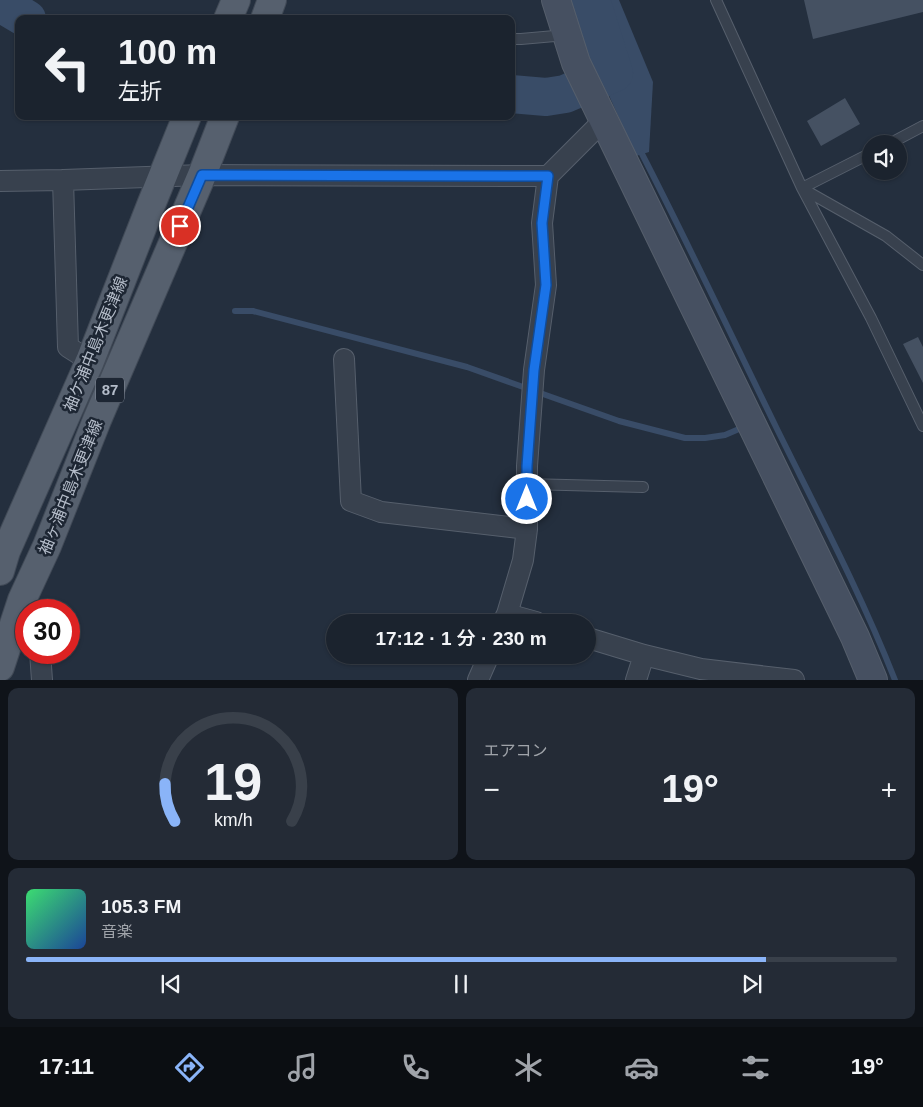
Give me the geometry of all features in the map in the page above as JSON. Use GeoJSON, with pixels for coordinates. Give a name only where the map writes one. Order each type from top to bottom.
{"type":"FeatureCollection","features":[{"type":"Feature","properties":{"kind":"main road"},"geometry":{"type":"LineString","coordinates":[[230,15],[236,0]]}},
{"type":"Feature","properties":{"kind":"main road"},"geometry":{"type":"LineString","coordinates":[[266,15],[272,0]]}},
{"type":"Feature","properties":{"kind":"main road","name":"袖ケ浦中島木更津線"},"geometry":{"type":"LineString","coordinates":[[0,570],[6,551],[90,361],[185,120]]}},
{"type":"Feature","properties":{"kind":"main road","name":"袖ヶ浦中島木更津線"},"geometry":{"type":"LineString","coordinates":[[27,599],[97,420],[202,175],[223,120]]}},
{"type":"Feature","properties":{"kind":"main road","name":"袖ヶ浦中島木更津線"},"geometry":{"type":"LineString","coordinates":[[0,667],[15,630]]}},
{"type":"Feature","properties":{"kind":"street"},"geometry":{"type":"LineString","coordinates":[[556,0],[576,63],[851,628],[872,680]]}},
{"type":"Feature","properties":{"kind":"street"},"geometry":{"type":"LineString","coordinates":[[506,614],[523,560],[527,529],[527,466],[534,370],[546,285],[542,223],[548,176],[599,111]]}},
{"type":"Feature","properties":{"kind":"street"},"geometry":{"type":"LineString","coordinates":[[0,181],[202,175],[548,176]]}},
{"type":"Feature","properties":{"kind":"street"},"geometry":{"type":"LineString","coordinates":[[63,180],[68,347],[90,361]]}},
{"type":"Feature","properties":{"kind":"street"},"geometry":{"type":"LineString","coordinates":[[344,359],[351,501],[381,512],[527,529]]}},
{"type":"Feature","properties":{"kind":"street"},"geometry":{"type":"LineString","coordinates":[[596,640],[644,655],[700,668],[794,680]]}},
{"type":"Feature","properties":{"kind":"street"},"geometry":{"type":"LineString","coordinates":[[636,680],[644,655]]}},
{"type":"Feature","properties":{"kind":"street"},"geometry":{"type":"LineString","coordinates":[[41,664],[42,680]]}},
{"type":"Feature","properties":{"kind":"street"},"geometry":{"type":"LineString","coordinates":[[478,680],[485,664]]}},
{"type":"Feature","properties":{"kind":"lane"},"geometry":{"type":"LineString","coordinates":[[716,0],[802,188],[871,318],[923,426]]}},
{"type":"Feature","properties":{"kind":"lane"},"geometry":{"type":"LineString","coordinates":[[515,39],[567,35]]}},
{"type":"Feature","properties":{"kind":"lane"},"geometry":{"type":"LineString","coordinates":[[906,135],[923,126]]}},
{"type":"Feature","properties":{"kind":"lane"},"geometry":{"type":"LineString","coordinates":[[802,188],[862,158]]}},
{"type":"Feature","properties":{"kind":"lane"},"geometry":{"type":"LineString","coordinates":[[802,188],[886,236],[923,265]]}},
{"type":"Feature","properties":{"kind":"lane"},"geometry":{"type":"LineString","coordinates":[[527,484],[643,487]]}},
{"type":"Feature","properties":{"kind":"water"},"geometry":{"type":"Polygon","coordinates":[[[570,0],[619,0],[653,82],[649,152],[636,156],[581,33],[570,0]]]}},
{"type":"Feature","properties":{"kind":"building"},"geometry":{"type":"Polygon","coordinates":[[[804,0],[923,0],[923,12],[813,39],[804,0]]]}},
{"type":"Feature","properties":{"kind":"building"},"geometry":{"type":"Polygon","coordinates":[[[845,98],[860,124],[821,146],[807,121],[845,98]]]}},
{"type":"Feature","properties":{"kind":"building"},"geometry":{"type":"Polygon","coordinates":[[[918,337],[923,347],[923,383],[903,344],[918,337]]]}},
{"type":"Feature","properties":{"kind":"waterway"},"geometry":{"type":"LineString","coordinates":[[515,94],[546,97],[565,94],[614,73],[591,0]]}},
{"type":"Feature","properties":{"kind":"waterway"},"geometry":{"type":"LineString","coordinates":[[0,3],[20,15]]}},
{"type":"Feature","properties":{"kind":"waterway"},"geometry":{"type":"LineString","coordinates":[[642,154],[839,553],[895,680]]}},
{"type":"Feature","properties":{"kind":"waterway"},"geometry":{"type":"LineString","coordinates":[[235,311],[253,311],[467,367],[619,421],[685,438],[725,435],[746,426]]}},
{"type":"Feature","properties":{"kind":"route"},"geometry":{"type":"LineString","coordinates":[[180,226],[202,175],[548,176],[542,223],[546,285],[534,370],[527,466],[527,499]]}}]}
